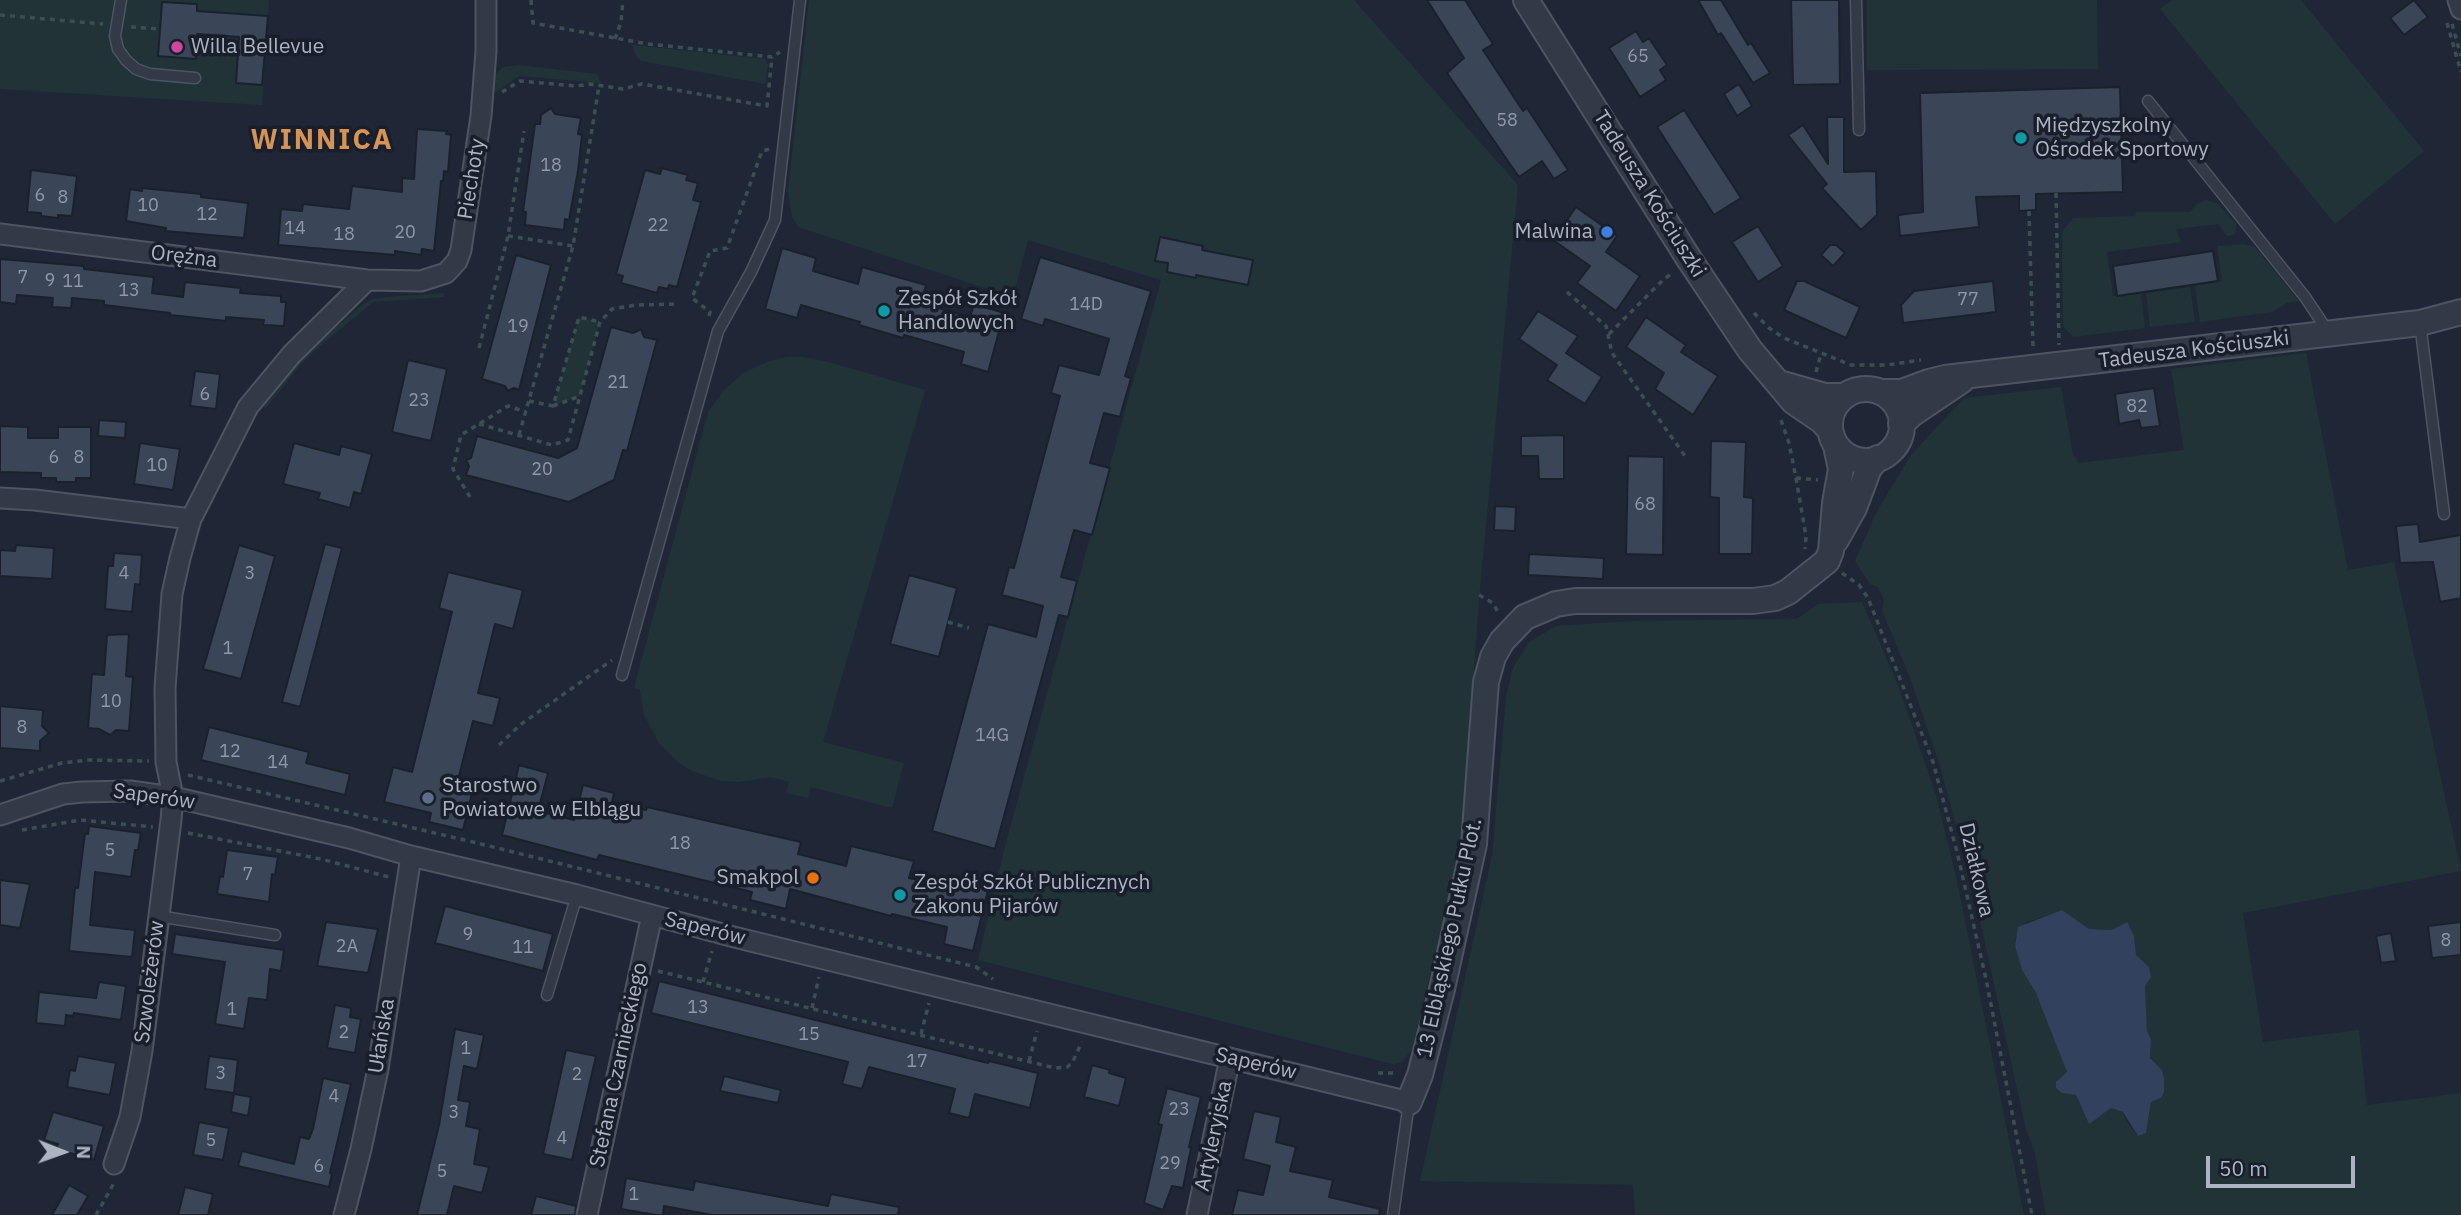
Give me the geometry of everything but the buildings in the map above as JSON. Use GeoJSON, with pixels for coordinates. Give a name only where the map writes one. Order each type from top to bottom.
{"type":"FeatureCollection","features":[{"type":"Feature","properties":{"kind":"street","name":"Piechoty"},"geometry":{"type":"LineString","coordinates":[[368,280],[421,281],[439,276],[453,268],[461,250],[482,104],[486,0]]}},
{"type":"Feature","properties":{"kind":"street","name":"Tadeusza Kościuszki"},"geometry":{"type":"LineString","coordinates":[[1526,0],[1543,12],[1689,259],[1750,350],[1794,402],[1822,421],[1833,438]]}},
{"type":"Feature","properties":{"kind":"street","name":"Orężna"},"geometry":{"type":"LineString","coordinates":[[0,234],[368,280]]}},
{"type":"Feature","properties":{"kind":"street","name":"Szwoleżerów"},"geometry":{"type":"LineString","coordinates":[[114,1164],[130,1117],[142,1051],[170,830],[173,797],[166,762],[165,688],[170,616],[180,558],[191,519],[230,439],[256,396],[292,354],[368,280]]}},
{"type":"Feature","properties":{"kind":"street","name":"Tadeusza Kościuszki"},"geometry":{"type":"LineString","coordinates":[[1880,392],[1902,392],[1929,382],[1968,377],[2420,323],[2461,312]]}},
{"type":"Feature","properties":{"kind":"street","name":"Tadeusza Kościuszki"},"geometry":{"type":"LineString","coordinates":[[2420,323],[2461,325]]}},
{"type":"Feature","properties":{"kind":"street","name":"Tadeusza Kościuszki"},"geometry":{"type":"LineString","coordinates":[[1902,424],[1912,414],[1968,377]]}},
{"type":"Feature","properties":{"kind":"street"},"geometry":{"type":"LineString","coordinates":[[1779,383],[1825,396],[1845,396],[1862,389],[1880,392],[1895,405],[1902,424],[1898,441],[1886,454],[1878,458],[1860,460],[1843,453],[1833,438]]}},
{"type":"Feature","properties":{"kind":"street"},"geometry":{"type":"LineString","coordinates":[[1821,554],[1841,469],[1833,438],[1833,411],[1845,396]]}},
{"type":"Feature","properties":{"kind":"street","name":"13 Elbląskiego Pułku Plot."},"geometry":{"type":"LineString","coordinates":[[1409,1102],[1420,1075],[1442,989],[1474,844],[1486,682],[1493,657],[1509,632],[1525,617],[1544,608],[1575,601],[1734,602],[1775,598],[1796,587],[1850,517],[1869,468],[1878,458]]}},
{"type":"Feature","properties":{"kind":"street"},"geometry":{"type":"LineString","coordinates":[[0,498],[191,519]]}},
{"type":"Feature","properties":{"kind":"street","name":"Saperów"},"geometry":{"type":"LineString","coordinates":[[0,815],[53,797],[82,792],[130,791],[173,797],[349,838],[718,933],[1409,1102]]}},
{"type":"Feature","properties":{"kind":"street","name":"Ułańska"},"geometry":{"type":"LineString","coordinates":[[344,1215],[378,1069],[411,856]]}},
{"type":"Feature","properties":{"kind":"street","name":"Stefana Czarnieckiego"},"geometry":{"type":"LineString","coordinates":[[587,1215],[652,915]]}},
{"type":"Feature","properties":{"kind":"street","name":"Artyleryjska"},"geometry":{"type":"LineString","coordinates":[[1197,1215],[1230,1058]]}},
{"type":"Feature","properties":{"kind":"lane"},"geometry":{"type":"LineString","coordinates":[[121,0],[115,25],[118,49],[136,69],[150,74],[195,78]]}},
{"type":"Feature","properties":{"kind":"lane"},"geometry":{"type":"LineString","coordinates":[[622,675],[718,331],[751,272],[775,220],[800,0]]}},
{"type":"Feature","properties":{"kind":"lane"},"geometry":{"type":"LineString","coordinates":[[1856,0],[1859,130]]}},
{"type":"Feature","properties":{"kind":"lane"},"geometry":{"type":"LineString","coordinates":[[2148,101],[2305,298],[2329,334]]}},
{"type":"Feature","properties":{"kind":"lane"},"geometry":{"type":"LineString","coordinates":[[2420,323],[2444,514]]}},
{"type":"Feature","properties":{"kind":"lane"},"geometry":{"type":"LineString","coordinates":[[547,995],[577,895]]}},
{"type":"Feature","properties":{"kind":"lane"},"geometry":{"type":"LineString","coordinates":[[158,916],[275,935]]}},
{"type":"Feature","properties":{"kind":"lane"},"geometry":{"type":"LineString","coordinates":[[1392,1215],[1409,1102]]}},
{"type":"Feature","properties":{"kind":"path"},"geometry":{"type":"LineString","coordinates":[[531,0],[533,23],[615,39],[772,57],[787,46],[795,47]]}},
{"type":"Feature","properties":{"kind":"path"},"geometry":{"type":"LineString","coordinates":[[615,39],[621,22],[623,0]]}},
{"type":"Feature","properties":{"kind":"path"},"geometry":{"type":"LineString","coordinates":[[2454,8],[2461,72]]}},
{"type":"Feature","properties":{"kind":"path"},"geometry":{"type":"LineString","coordinates":[[0,15],[160,29]]}},
{"type":"Feature","properties":{"kind":"path"},"geometry":{"type":"LineString","coordinates":[[482,104],[520,82],[623,89],[642,84],[769,107],[772,57]]}},
{"type":"Feature","properties":{"kind":"path"},"geometry":{"type":"LineString","coordinates":[[519,435],[573,246],[599,86]]}},
{"type":"Feature","properties":{"kind":"path"},"geometry":{"type":"LineString","coordinates":[[479,348],[508,236],[524,131]]}},
{"type":"Feature","properties":{"kind":"path"},"geometry":{"type":"LineString","coordinates":[[707,323],[710,312],[692,298],[710,251],[727,248],[762,152],[774,147]]}},
{"type":"Feature","properties":{"kind":"path"},"geometry":{"type":"LineString","coordinates":[[2056,193],[2059,346]]}},
{"type":"Feature","properties":{"kind":"path"},"geometry":{"type":"LineString","coordinates":[[2021,349],[2033,348],[2029,211]]}},
{"type":"Feature","properties":{"kind":"path"},"geometry":{"type":"LineString","coordinates":[[508,236],[573,246]]}},
{"type":"Feature","properties":{"kind":"path"},"geometry":{"type":"LineString","coordinates":[[1609,334],[1664,279],[1682,267]]}},
{"type":"Feature","properties":{"kind":"path"},"geometry":{"type":"LineString","coordinates":[[1567,292],[1606,326],[1612,352],[1685,456]]}},
{"type":"Feature","properties":{"kind":"path"},"geometry":{"type":"LineString","coordinates":[[479,424],[552,444],[568,440],[600,322],[612,309],[636,304],[678,304]]}},
{"type":"Feature","properties":{"kind":"path"},"geometry":{"type":"LineString","coordinates":[[1748,306],[1769,328],[1784,338],[1851,365],[1887,365],[1921,360]]}},
{"type":"Feature","properties":{"kind":"path"},"geometry":{"type":"LineString","coordinates":[[553,406],[579,317],[600,322]]}},
{"type":"Feature","properties":{"kind":"path"},"geometry":{"type":"LineString","coordinates":[[529,401],[553,406],[580,396]]}},
{"type":"Feature","properties":{"kind":"path"},"geometry":{"type":"LineString","coordinates":[[470,497],[453,469],[461,435],[508,406],[526,412]]}},
{"type":"Feature","properties":{"kind":"path"},"geometry":{"type":"LineString","coordinates":[[1779,414],[1789,443],[1803,520],[1805,548],[1821,554]]}},
{"type":"Feature","properties":{"kind":"path","name":"Działkowa"},"geometry":{"type":"LineString","coordinates":[[1821,554],[1859,585],[1868,598],[1933,762],[1986,979],[2032,1215]]}},
{"type":"Feature","properties":{"kind":"path"},"geometry":{"type":"LineString","coordinates":[[1479,595],[1493,603],[1509,632]]}},
{"type":"Feature","properties":{"kind":"path"},"geometry":{"type":"LineString","coordinates":[[948,622],[969,628]]}},
{"type":"Feature","properties":{"kind":"path"},"geometry":{"type":"LineString","coordinates":[[499,745],[520,725],[614,659]]}},
{"type":"Feature","properties":{"kind":"path"},"geometry":{"type":"LineString","coordinates":[[0,781],[62,763],[89,760],[166,762],[184,774],[211,782],[460,839],[976,967],[997,981]]}},
{"type":"Feature","properties":{"kind":"path"},"geometry":{"type":"LineString","coordinates":[[20,831],[80,820],[200,834]]}},
{"type":"Feature","properties":{"kind":"path"},"geometry":{"type":"LineString","coordinates":[[703,982],[718,933]]}},
{"type":"Feature","properties":{"kind":"path"},"geometry":{"type":"LineString","coordinates":[[812,1008],[823,958]]}},
{"type":"Feature","properties":{"kind":"path"},"geometry":{"type":"LineString","coordinates":[[640,967],[1055,1068],[1067,1067],[1077,1055],[1088,1024]]}},
{"type":"Feature","properties":{"kind":"path"},"geometry":{"type":"LineString","coordinates":[[921,1034],[934,984]]}},
{"type":"Feature","properties":{"kind":"path"},"geometry":{"type":"LineString","coordinates":[[1029,1061],[1042,1012]]}},
{"type":"Feature","properties":{"kind":"path"},"geometry":{"type":"LineString","coordinates":[[1371,1071],[1389,1074],[1402,1072]]}},
{"type":"Feature","properties":{"kind":"path"},"geometry":{"type":"LineString","coordinates":[[96,1215],[114,1185],[114,1164]]}},
{"type":"Feature","properties":{"kind":"shaded area"},"geometry":{"type":"Polygon","coordinates":[[[0,0],[269,0],[262,105],[0,89],[0,0]]]}},
{"type":"Feature","properties":{"kind":"shaded area"},"geometry":{"type":"Polygon","coordinates":[[[809,0],[1354,0],[1518,185],[1479,599],[1461,847],[1412,1049],[1402,1062],[1393,1064],[978,960],[1004,850],[1161,280],[1028,240],[1013,297],[798,227],[792,217],[788,191],[809,0]]]}},
{"type":"Feature","properties":{"kind":"shaded area"},"geometry":{"type":"Polygon","coordinates":[[[1867,0],[2097,0],[2098,69],[1867,70],[1867,0]]]}},
{"type":"Feature","properties":{"kind":"shaded area"},"geometry":{"type":"Polygon","coordinates":[[[2172,0],[2301,0],[2424,151],[2335,224],[2160,9],[2172,0]]]}},
{"type":"Feature","properties":{"kind":"shaded area"},"geometry":{"type":"Polygon","coordinates":[[[632,45],[765,59],[768,65],[765,84],[641,61],[632,45]]]}},
{"type":"Feature","properties":{"kind":"shaded area"},"geometry":{"type":"Polygon","coordinates":[[[518,65],[597,74],[601,83],[519,76],[492,95],[495,75],[503,67],[518,65]]]}},
{"type":"Feature","properties":{"kind":"shaded area"},"geometry":{"type":"Polygon","coordinates":[[[2206,200],[2217,203],[2236,224],[2236,232],[2233,235],[2226,236],[2219,224],[2176,229],[2181,242],[2107,252],[2113,296],[2141,294],[2145,328],[2073,337],[2063,326],[2062,232],[2073,218],[2135,216],[2136,212],[2190,212],[2197,204],[2206,200]]]}},
{"type":"Feature","properties":{"kind":"shaded area"},"geometry":{"type":"Polygon","coordinates":[[[2244,244],[2255,247],[2299,301],[2287,303],[2272,312],[2200,322],[2195,286],[2222,281],[2217,246],[2244,244]]]}},
{"type":"Feature","properties":{"kind":"shaded area"},"geometry":{"type":"Polygon","coordinates":[[[2190,287],[2195,322],[2150,327],[2146,293],[2190,287]]]}},
{"type":"Feature","properties":{"kind":"shaded area"},"geometry":{"type":"Polygon","coordinates":[[[444,293],[444,297],[373,302],[301,364],[266,408],[262,405],[296,362],[363,304],[372,299],[444,293]]]}},
{"type":"Feature","properties":{"kind":"shaded area"},"geometry":{"type":"Polygon","coordinates":[[[579,317],[600,322],[580,396],[553,406],[579,317]]]}},
{"type":"Feature","properties":{"kind":"shaded area"},"geometry":{"type":"Polygon","coordinates":[[[2306,353],[2348,570],[2394,562],[2461,871],[2243,913],[2263,1042],[2359,1030],[2367,1105],[2461,1093],[2461,1215],[2046,1215],[2035,1154],[2025,1125],[1974,893],[1940,766],[1912,683],[1882,610],[1884,600],[1878,587],[1870,584],[1855,561],[1877,511],[1911,455],[1964,398],[2061,387],[2073,454],[2079,463],[2184,450],[2171,369],[2306,353]],[[2062,911],[2027,922],[2016,937],[2015,946],[2022,970],[2036,993],[2068,1072],[2063,1078],[2075,1094],[2089,1123],[2111,1108],[2123,1112],[2138,1136],[2146,1133],[2151,1102],[2161,1098],[2164,1078],[2162,1070],[2150,1058],[2151,1039],[2146,1031],[2145,986],[2136,955],[2134,936],[2112,930],[2089,929],[2062,911]]]}},
{"type":"Feature","properties":{"kind":"shaded area"},"geometry":{"type":"Polygon","coordinates":[[[787,357],[804,357],[832,363],[925,390],[823,742],[904,763],[892,808],[811,787],[808,798],[786,793],[789,782],[771,777],[738,782],[721,781],[692,771],[679,763],[659,743],[644,715],[640,690],[634,688],[708,412],[725,389],[743,373],[767,362],[787,357]]]}},
{"type":"Feature","properties":{"kind":"shaded area"},"geometry":{"type":"Polygon","coordinates":[[[1862,602],[1898,685],[1936,795],[1957,881],[2024,1215],[1635,1215],[1633,1185],[1420,1181],[1492,856],[1506,697],[1513,668],[1529,642],[1556,626],[1631,621],[1797,619],[1818,604],[1862,602]]]}},
{"type":"Feature","properties":{"kind":"water"},"geometry":{"type":"Polygon","coordinates":[[[2062,910],[2089,929],[2112,930],[2127,922],[2134,936],[2136,955],[2149,967],[2151,977],[2145,986],[2147,1031],[2151,1039],[2150,1058],[2162,1070],[2164,1092],[2161,1098],[2151,1102],[2146,1133],[2138,1136],[2123,1112],[2111,1108],[2089,1124],[2076,1095],[2062,1093],[2056,1088],[2056,1082],[2067,1072],[2036,993],[2022,970],[2015,946],[2018,927],[2062,910]]]}},
{"type":"Feature","properties":{"kind":"place","name":"Willa Bellevue"},"geometry":{"type":"Point","coordinates":[177,47]}},
{"type":"Feature","properties":{"kind":"place","name":"Międzyszkolny Ośrodek Sportowy"},"geometry":{"type":"Point","coordinates":[2021,138]}},
{"type":"Feature","properties":{"kind":"place","name":"Malwina"},"geometry":{"type":"Point","coordinates":[1607,232]}},
{"type":"Feature","properties":{"kind":"place","name":"Zespół Szkół Handlowych"},"geometry":{"type":"Point","coordinates":[884,311]}},
{"type":"Feature","properties":{"kind":"place","name":"Starostwo Powiatowe w Elblągu"},"geometry":{"type":"Point","coordinates":[428,798]}},
{"type":"Feature","properties":{"kind":"place","name":"Smakpol"},"geometry":{"type":"Point","coordinates":[813,878]}},
{"type":"Feature","properties":{"kind":"place","name":"Zespół Szkół Publicznych Zakonu Pijarów"},"geometry":{"type":"Point","coordinates":[900,895]}},
{"type":"Feature","properties":{"kind":"district","name":"WINNICA"},"geometry":{"type":"Point","coordinates":[322,141]}}]}
